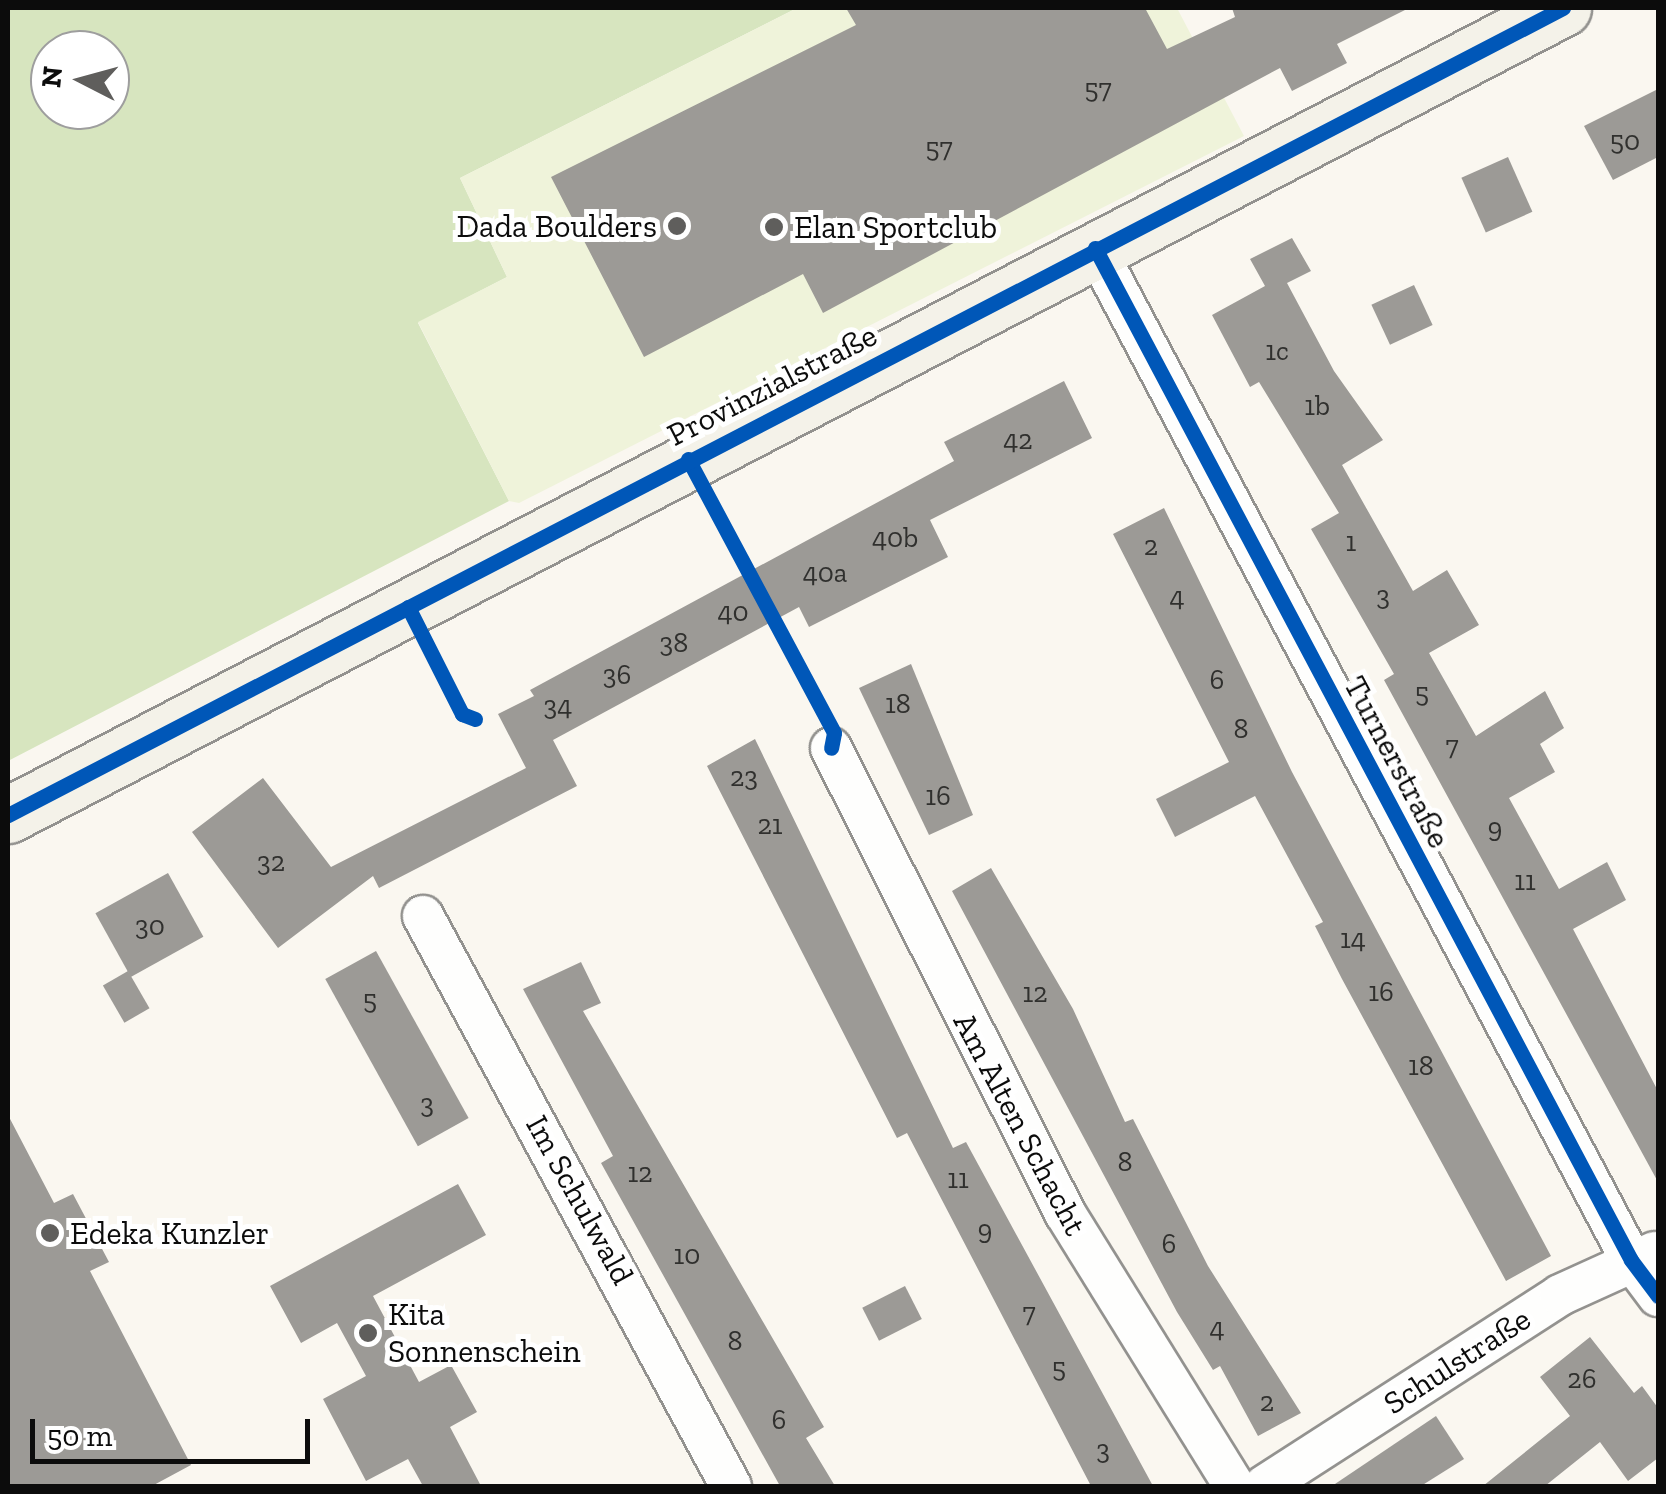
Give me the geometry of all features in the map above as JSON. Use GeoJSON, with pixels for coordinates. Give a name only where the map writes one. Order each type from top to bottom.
{"type":"FeatureCollection","features":[{"type":"Feature","properties":{"kind":"street","name":"Provinzialstraße"},"geometry":{"type":"LineString","coordinates":[[8,815],[1536,14]]}},
{"type":"Feature","properties":{"kind":"street","name":"Turnerstraße"},"geometry":{"type":"LineString","coordinates":[[1094,248],[1644,1256],[1658,1296]]}},
{"type":"Feature","properties":{"kind":"street","name":"Am Alten Schacht"},"geometry":{"type":"LineString","coordinates":[[832,748],[1065,1213],[1234,1486]]}},
{"type":"Feature","properties":{"kind":"street","name":"Im Schulwald"},"geometry":{"type":"LineString","coordinates":[[423,916],[731,1486]]}},
{"type":"Feature","properties":{"kind":"street","name":"Schulstraße"},"geometry":{"type":"LineString","coordinates":[[1264,1486],[1560,1295],[1644,1256]]}},
{"type":"Feature","properties":{"kind":"green space"},"geometry":{"type":"Polygon","coordinates":[[[8,8],[797,8],[460,178],[507,277],[418,323],[509,501],[8,761],[8,8]]]}},
{"type":"Feature","properties":{"kind":"green space","name":"Elan Sportclub"},"geometry":{"type":"Polygon","coordinates":[[[797,8],[1177,8],[1244,136],[519,503],[509,501],[418,322],[507,277],[460,178],[797,8]]]}},
{"type":"Feature","properties":{"kind":"building","name":"Elan Sportclub"},"geometry":{"type":"Polygon","coordinates":[[[846,8],[1145,8],[1167,49],[1235,17],[1232,8],[1409,8],[1337,44],[1347,63],[1292,91],[1280,68],[823,313],[803,274],[644,357],[551,177],[856,25],[846,8]]]}},
{"type":"Feature","properties":{"kind":"building"},"geometry":{"type":"Polygon","coordinates":[[[1658,89],[1658,157],[1613,180],[1584,126],[1658,89]]]}},
{"type":"Feature","properties":{"kind":"building"},"geometry":{"type":"Polygon","coordinates":[[[1508,157],[1532,212],[1486,233],[1461,178],[1508,157]]]}},
{"type":"Feature","properties":{"kind":"building"},"geometry":{"type":"Polygon","coordinates":[[[1292,238],[1311,271],[1287,283],[1334,371],[1383,440],[1342,465],[1413,591],[1447,570],[1479,625],[1429,653],[1476,736],[1545,691],[1564,728],[1540,744],[1555,772],[1509,798],[1559,889],[1607,862],[1626,900],[1573,929],[1658,1091],[1658,1182],[1384,680],[1394,674],[1311,529],[1339,513],[1259,382],[1250,387],[1212,315],[1265,286],[1250,259],[1292,238]]]}},
{"type":"Feature","properties":{"kind":"building"},"geometry":{"type":"Polygon","coordinates":[[[1414,285],[1433,325],[1390,345],[1371,305],[1414,285]]]}},
{"type":"Feature","properties":{"kind":"building"},"geometry":{"type":"Polygon","coordinates":[[[1064,381],[1092,438],[930,520],[948,557],[809,627],[799,607],[553,740],[577,786],[379,888],[373,876],[278,948],[192,832],[263,778],[331,867],[526,768],[498,714],[534,696],[530,690],[954,461],[944,442],[1064,381]]]}},
{"type":"Feature","properties":{"kind":"building"},"geometry":{"type":"Polygon","coordinates":[[[1164,508],[1292,772],[1551,1256],[1506,1281],[1342,979],[1315,926],[1323,922],[1255,796],[1175,837],[1156,799],[1229,762],[1113,534],[1164,508]]]}},
{"type":"Feature","properties":{"kind":"building"},"geometry":{"type":"Polygon","coordinates":[[[911,664],[973,815],[929,835],[859,688],[911,664]]]}},
{"type":"Feature","properties":{"kind":"building"},"geometry":{"type":"Polygon","coordinates":[[[755,739],[953,1148],[966,1142],[1153,1486],[1091,1486],[907,1133],[897,1138],[707,766],[755,739]]]}},
{"type":"Feature","properties":{"kind":"building"},"geometry":{"type":"Polygon","coordinates":[[[991,868],[1073,1009],[1125,1122],[1133,1119],[1208,1266],[1301,1413],[1258,1436],[1220,1366],[1213,1370],[1177,1312],[952,891],[991,868]]]}},
{"type":"Feature","properties":{"kind":"building"},"geometry":{"type":"Polygon","coordinates":[[[168,873],[203,937],[131,977],[95,913],[168,873]]]}},
{"type":"Feature","properties":{"kind":"building"},"geometry":{"type":"Polygon","coordinates":[[[376,951],[469,1118],[418,1146],[325,979],[376,951]]]}},
{"type":"Feature","properties":{"kind":"building"},"geometry":{"type":"Polygon","coordinates":[[[581,962],[601,1003],[583,1011],[824,1427],[806,1438],[835,1486],[780,1486],[601,1163],[613,1156],[523,989],[581,962]]]}},
{"type":"Feature","properties":{"kind":"building"},"geometry":{"type":"Polygon","coordinates":[[[128,971],[150,1008],[124,1023],[103,986],[128,971]]]}},
{"type":"Feature","properties":{"kind":"building"},"geometry":{"type":"Polygon","coordinates":[[[8,1115],[54,1203],[73,1194],[109,1262],[90,1271],[191,1465],[152,1486],[8,1486],[8,1115]]]}},
{"type":"Feature","properties":{"kind":"building","name":"Kita Sonnenschein"},"geometry":{"type":"Polygon","coordinates":[[[458,1184],[486,1235],[373,1296],[419,1382],[451,1365],[477,1412],[450,1427],[481,1486],[423,1486],[408,1459],[366,1481],[323,1399],[366,1376],[337,1323],[301,1343],[270,1286],[458,1184]]]}},
{"type":"Feature","properties":{"kind":"building"},"geometry":{"type":"Polygon","coordinates":[[[905,1286],[922,1319],[879,1341],[862,1308],[905,1286]]]}},
{"type":"Feature","properties":{"kind":"building"},"geometry":{"type":"Polygon","coordinates":[[[1590,1337],[1634,1393],[1642,1386],[1658,1408],[1658,1458],[1628,1481],[1600,1442],[1545,1486],[1483,1486],[1570,1416],[1540,1377],[1590,1337]]]}},
{"type":"Feature","properties":{"kind":"building"},"geometry":{"type":"Polygon","coordinates":[[[1436,1416],[1464,1459],[1421,1486],[1332,1486],[1436,1416]]]}},
{"type":"Feature","properties":{"kind":"cycle path"},"geometry":{"type":"LineString","coordinates":[[8,815],[1563,8]]}},
{"type":"Feature","properties":{"kind":"cycle path"},"geometry":{"type":"LineString","coordinates":[[1095,248],[1631,1260],[1658,1296]]}},
{"type":"Feature","properties":{"kind":"cycle path"},"geometry":{"type":"LineString","coordinates":[[688,459],[834,733],[831,748]]}},
{"type":"Feature","properties":{"kind":"cycle path"},"geometry":{"type":"LineString","coordinates":[[408,607],[462,714],[475,719]]}},
{"type":"Feature","properties":{"kind":"place","name":"Dada Boulders"},"geometry":{"type":"Point","coordinates":[677,226]}},
{"type":"Feature","properties":{"kind":"place","name":"Elan Sportclub"},"geometry":{"type":"Point","coordinates":[774,227]}},
{"type":"Feature","properties":{"kind":"place","name":"Edeka Kunzler"},"geometry":{"type":"Point","coordinates":[50,1233]}},
{"type":"Feature","properties":{"kind":"place","name":"Kita Sonnenschein"},"geometry":{"type":"Point","coordinates":[368,1333]}}]}
